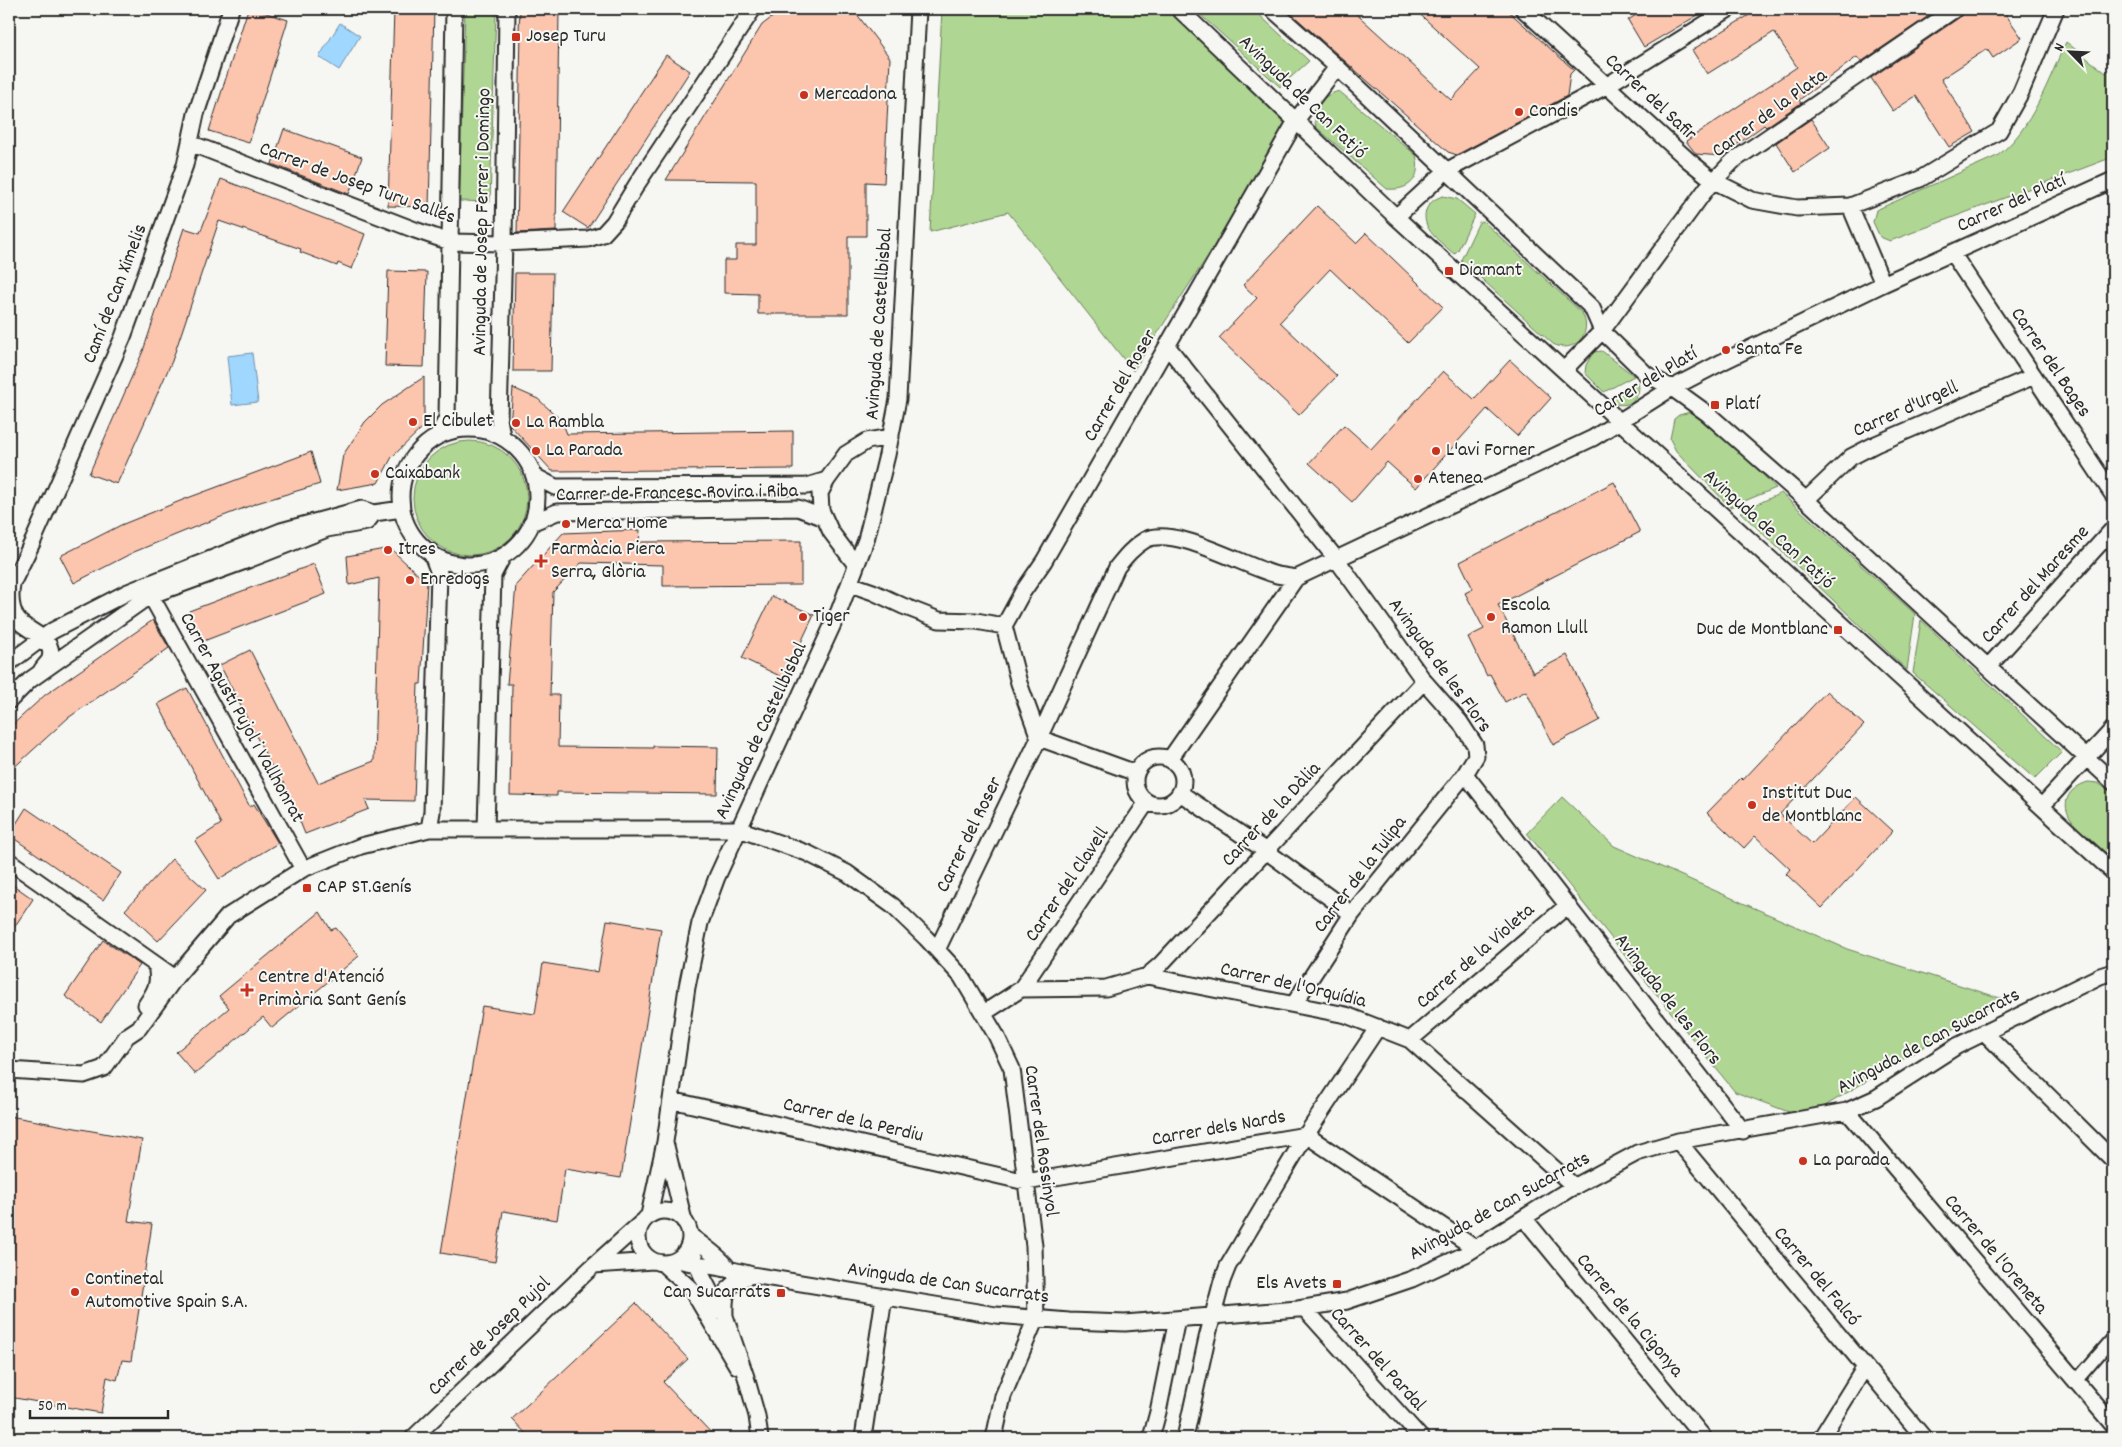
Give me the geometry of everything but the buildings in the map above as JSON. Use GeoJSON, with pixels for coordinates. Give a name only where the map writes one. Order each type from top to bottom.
{"type":"FeatureCollection","features":[{"type":"Feature","properties":{"kind":"street","name":"Camí de Can Ximelis"},"geometry":{"type":"LineString","coordinates":[[11,587],[123,337],[185,165],[196,114],[231,9]]}},
{"type":"Feature","properties":{"kind":"street","name":"Avinguda de Josep Ferrer i Domingo"},"geometry":{"type":"LineString","coordinates":[[437,438],[447,418],[454,9]]}},
{"type":"Feature","properties":{"kind":"street","name":"Avinguda de Josep Ferrer i Domingo"},"geometry":{"type":"LineString","coordinates":[[502,436],[499,419],[504,243],[507,9]]}},
{"type":"Feature","properties":{"kind":"street","name":"Carrer de Josep Turu Sallés"},"geometry":{"type":"LineString","coordinates":[[190,144],[450,242],[504,243],[588,239],[604,234],[614,222],[637,184],[753,9]]}},
{"type":"Feature","properties":{"kind":"street","name":"Avinguda de Castellbisbal"},"geometry":{"type":"LineString","coordinates":[[646,1219],[665,1142],[687,988],[700,924],[717,877],[839,612],[850,584],[866,540],[891,437],[898,399],[918,9]]}},
{"type":"Feature","properties":{"kind":"street","name":"Avinguda de Can Fatjó"},"geometry":{"type":"LineString","coordinates":[[1179,9],[1297,119],[1396,216],[2113,872]]}},
{"type":"Feature","properties":{"kind":"street"},"geometry":{"type":"LineString","coordinates":[[1272,9],[1337,67],[1592,308],[1602,331],[1646,374],[1672,388],[1706,412],[1806,500],[2113,782]]}},
{"type":"Feature","properties":{"kind":"street"},"geometry":{"type":"LineString","coordinates":[[1396,216],[1446,171],[1606,86],[1729,9]]}},
{"type":"Feature","properties":{"kind":"street","name":"Carrer de la Plata"},"geometry":{"type":"LineString","coordinates":[[1564,370],[1602,331],[1714,181],[1733,161],[1955,9]]}},
{"type":"Feature","properties":{"kind":"street","name":"Carrer del Safir"},"geometry":{"type":"LineString","coordinates":[[1530,11],[1606,86],[1714,181],[1752,200],[1797,208],[1850,206],[1920,179],[1999,130],[2020,92],[2056,9]]}},
{"type":"Feature","properties":{"kind":"street","name":"Carrer del Roser"},"geometry":{"type":"LineString","coordinates":[[1004,626],[1022,593],[1044,561],[1297,119],[1337,67]]}},
{"type":"Feature","properties":{"kind":"street","name":"Carrer del Platí"},"geometry":{"type":"LineString","coordinates":[[1296,578],[1594,438],[1672,388],[1722,362],[1883,284],[2113,180]]}},
{"type":"Feature","properties":{"kind":"street"},"geometry":{"type":"LineString","coordinates":[[1850,206],[1883,284]]}},
{"type":"Feature","properties":{"kind":"street","name":"Carrer del Bages"},"geometry":{"type":"LineString","coordinates":[[1952,253],[2113,495]]}},
{"type":"Feature","properties":{"kind":"street","name":"Avinguda de les Flors"},"geometry":{"type":"LineString","coordinates":[[1167,346],[1337,560],[1424,681],[1460,722],[1475,745],[1476,756],[1465,774],[1743,1131]]}},
{"type":"Feature","properties":{"kind":"street","name":"Carrer d'Urgell"},"geometry":{"type":"LineString","coordinates":[[1806,500],[1851,457],[1876,444],[2034,376]]}},
{"type":"Feature","properties":{"kind":"street"},"geometry":{"type":"LineString","coordinates":[[486,830],[493,575],[503,556],[526,534],[536,512],[537,499],[534,476],[529,464],[502,436],[481,428],[449,432],[418,451],[405,471],[400,494],[402,509],[416,540],[442,560],[464,566],[481,564],[503,556]]}},
{"type":"Feature","properties":{"kind":"street","name":"Carrer de Francesc Rovira i Riba"},"geometry":{"type":"LineString","coordinates":[[856,565],[830,532],[821,510],[820,493],[846,454],[867,441],[891,437]]}},
{"type":"Feature","properties":{"kind":"street","name":"Carrer de Francesc Rovira i Riba"},"geometry":{"type":"LineString","coordinates":[[534,476],[555,487],[807,486],[827,480]]}},
{"type":"Feature","properties":{"kind":"street","name":"Carrer de Francesc Rovira i Riba"},"geometry":{"type":"LineString","coordinates":[[531,524],[557,512],[567,511],[798,508],[824,518]]}},
{"type":"Feature","properties":{"kind":"street"},"geometry":{"type":"LineString","coordinates":[[9,664],[52,631],[281,531],[362,509],[374,513],[402,509]]}},
{"type":"Feature","properties":{"kind":"street","name":"Carrer del Maresme"},"geometry":{"type":"LineString","coordinates":[[1988,667],[2113,529]]}},
{"type":"Feature","properties":{"kind":"street","name":"Carrer del Roser"},"geometry":{"type":"LineString","coordinates":[[937,950],[1039,738],[1117,567],[1128,552],[1146,540],[1167,537],[1192,542],[1277,575],[1296,578]]}},
{"type":"Feature","properties":{"kind":"street"},"geometry":{"type":"LineString","coordinates":[[429,829],[432,812],[439,573],[431,552]]}},
{"type":"Feature","properties":{"kind":"street"},"geometry":{"type":"LineString","coordinates":[[1170,759],[1296,578]]}},
{"type":"Feature","properties":{"kind":"street"},"geometry":{"type":"LineString","coordinates":[[850,584],[939,620],[976,621],[1004,626],[1019,683],[1039,738],[1136,773]]}},
{"type":"Feature","properties":{"kind":"street"},"geometry":{"type":"LineString","coordinates":[[11,587],[10,597],[17,618],[31,631],[43,638],[50,647],[50,658],[38,674]]}},
{"type":"Feature","properties":{"kind":"street"},"geometry":{"type":"LineString","coordinates":[[9,701],[38,674],[147,591]]}},
{"type":"Feature","properties":{"kind":"street","name":"Carrer Agustí Pujol i Vallhonrat"},"geometry":{"type":"LineString","coordinates":[[147,591],[303,869]]}},
{"type":"Feature","properties":{"kind":"street","name":"Carrer de la Dàlia"},"geometry":{"type":"LineString","coordinates":[[1148,976],[1160,966],[1424,681]]}},
{"type":"Feature","properties":{"kind":"street"},"geometry":{"type":"LineString","coordinates":[[2042,806],[2113,729]]}},
{"type":"Feature","properties":{"kind":"street"},"geometry":{"type":"LineString","coordinates":[[1157,756],[1170,759],[1176,764],[1183,777],[1180,793],[1168,803],[1160,805],[1147,802],[1137,790],[1136,773],[1140,766],[1149,759],[1157,756]]}},
{"type":"Feature","properties":{"kind":"street","name":"Carrer de la Tulipa"},"geometry":{"type":"LineString","coordinates":[[1294,1004],[1352,914],[1465,774]]}},
{"type":"Feature","properties":{"kind":"street"},"geometry":{"type":"LineString","coordinates":[[1180,793],[1266,851],[1352,914]]}},
{"type":"Feature","properties":{"kind":"street","name":"Carrer del Clavell"},"geometry":{"type":"LineString","coordinates":[[1021,989],[1147,802]]}},
{"type":"Feature","properties":{"kind":"street","name":"Carrer del Rossinyol"},"geometry":{"type":"LineString","coordinates":[[127,1036],[138,1028],[175,978],[228,916],[303,869],[361,846],[429,829],[739,829],[807,853],[847,873],[893,906],[937,950],[961,976],[984,1013],[1012,1069],[1034,1246],[1036,1318],[1003,1396],[994,1438]]}},
{"type":"Feature","properties":{"kind":"street"},"geometry":{"type":"LineString","coordinates":[[9,861],[175,978]]}},
{"type":"Feature","properties":{"kind":"street","name":"Carrer de la Violeta"},"geometry":{"type":"LineString","coordinates":[[1410,1040],[1568,905]]}},
{"type":"Feature","properties":{"kind":"street"},"geometry":{"type":"LineString","coordinates":[[9,1070],[84,1075],[104,1068],[154,993],[159,978],[156,965]]}},
{"type":"Feature","properties":{"kind":"street","name":"Avinguda de Can Sucarrats"},"geometry":{"type":"LineString","coordinates":[[664,1262],[696,1264],[716,1268],[727,1267],[752,1275],[996,1315],[1036,1318],[1125,1323],[1304,1308],[1347,1302],[1412,1279],[1475,1248],[1575,1186],[1637,1153],[1678,1141],[1743,1131],[1847,1111],[1876,1098],[1957,1046],[2100,976],[2113,972]]}},
{"type":"Feature","properties":{"kind":"street","name":"Carrer de l'Orquídia"},"geometry":{"type":"LineString","coordinates":[[1021,989],[1106,988],[1148,976],[1346,1015],[1410,1040],[1575,1186]]}},
{"type":"Feature","properties":{"kind":"street"},"geometry":{"type":"LineString","coordinates":[[984,1013],[1021,989]]}},
{"type":"Feature","properties":{"kind":"street"},"geometry":{"type":"LineString","coordinates":[[1185,1438],[1222,1281],[1228,1266],[1306,1135],[1378,1027]]}},
{"type":"Feature","properties":{"kind":"street"},"geometry":{"type":"LineString","coordinates":[[1984,1032],[2113,1160]]}},
{"type":"Feature","properties":{"kind":"street","name":"Carrer de la Perdiu"},"geometry":{"type":"LineString","coordinates":[[671,1100],[1026,1182]]}},
{"type":"Feature","properties":{"kind":"street","name":"Carrer de l'Oreneta"},"geometry":{"type":"LineString","coordinates":[[1847,1111],[2113,1425]]}},
{"type":"Feature","properties":{"kind":"street","name":"Carrer dels Nards"},"geometry":{"type":"LineString","coordinates":[[1026,1182],[1306,1135],[1475,1248]]}},
{"type":"Feature","properties":{"kind":"street","name":"Carrer del Falcó"},"geometry":{"type":"LineString","coordinates":[[1678,1141],[1924,1438]]}},
{"type":"Feature","properties":{"kind":"street","name":"Avinguda de Castellbisbal"},"geometry":{"type":"LineString","coordinates":[[665,1142],[684,1221]]}},
{"type":"Feature","properties":{"kind":"street"},"geometry":{"type":"LineString","coordinates":[[726,1316],[716,1303],[696,1264],[684,1221],[670,1211],[661,1211],[646,1219],[638,1239],[643,1253],[664,1262],[692,1290],[732,1361],[746,1377]]}},
{"type":"Feature","properties":{"kind":"street","name":"Carrer de la Cigonya"},"geometry":{"type":"LineString","coordinates":[[1524,1218],[1704,1438]]}},
{"type":"Feature","properties":{"kind":"street","name":"Carrer de Josep Pujol"},"geometry":{"type":"LineString","coordinates":[[413,1438],[594,1265],[646,1219]]}},
{"type":"Feature","properties":{"kind":"street"},"geometry":{"type":"LineString","coordinates":[[594,1265],[664,1262],[684,1254],[690,1240]]}},
{"type":"Feature","properties":{"kind":"street","name":"Avinguda de Can Sucarrats"},"geometry":{"type":"LineString","coordinates":[[690,1240],[723,1260],[727,1267]]}},
{"type":"Feature","properties":{"kind":"street"},"geometry":{"type":"LineString","coordinates":[[752,1275],[733,1282],[726,1292],[726,1316],[757,1416],[760,1438]]}},
{"type":"Feature","properties":{"kind":"street"},"geometry":{"type":"LineString","coordinates":[[863,1438],[884,1296]]}},
{"type":"Feature","properties":{"kind":"street","name":"Carrer del Pardal"},"geometry":{"type":"LineString","coordinates":[[1304,1308],[1414,1435]]}},
{"type":"Feature","properties":{"kind":"street"},"geometry":{"type":"LineString","coordinates":[[1151,1438],[1177,1319]]}},
{"type":"Feature","properties":{"kind":"street"},"geometry":{"type":"LineString","coordinates":[[2076,1381],[2113,1338]]}},
{"type":"Feature","properties":{"kind":"street"},"geometry":{"type":"LineString","coordinates":[[1821,1438],[1865,1367]]}},
{"type":"Feature","properties":{"kind":"green space"},"geometry":{"type":"Polygon","coordinates":[[[465,9],[496,9],[490,202],[459,201],[465,9]]]}},
{"type":"Feature","properties":{"kind":"green space"},"geometry":{"type":"Polygon","coordinates":[[[942,9],[1178,9],[1297,119],[1133,371],[1008,212],[930,232],[942,9]]]}},
{"type":"Feature","properties":{"kind":"green space"},"geometry":{"type":"Polygon","coordinates":[[[1194,9],[1253,9],[1309,61],[1280,87],[1194,9]]]}},
{"type":"Feature","properties":{"kind":"green space"},"geometry":{"type":"Polygon","coordinates":[[[2066,42],[2106,73],[2113,67],[2113,157],[1890,241],[1880,237],[1873,222],[1876,210],[1997,156],[2009,145],[2020,133],[2038,104],[2066,42]]]}},
{"type":"Feature","properties":{"kind":"green space"},"geometry":{"type":"Polygon","coordinates":[[[1339,91],[1416,155],[1416,176],[1408,185],[1402,188],[1387,189],[1316,127],[1315,113],[1318,103],[1327,96],[1339,91]]]}},
{"type":"Feature","properties":{"kind":"green space"},"geometry":{"type":"Polygon","coordinates":[[[1443,196],[1457,199],[1475,214],[1458,250],[1454,254],[1438,240],[1428,228],[1426,222],[1425,215],[1428,206],[1434,200],[1443,196]]]}},
{"type":"Feature","properties":{"kind":"green space"},"geometry":{"type":"Polygon","coordinates":[[[1483,221],[1582,313],[1585,321],[1584,334],[1575,344],[1561,347],[1553,344],[1461,260],[1479,222],[1483,221]]]}},
{"type":"Feature","properties":{"kind":"green space"},"geometry":{"type":"Polygon","coordinates":[[[1602,351],[1634,376],[1604,392],[1585,373],[1586,365],[1593,352],[1602,351]]]}},
{"type":"Feature","properties":{"kind":"green space"},"geometry":{"type":"Polygon","coordinates":[[[1638,382],[1637,396],[1631,402],[1621,405],[1616,404],[1610,397],[1638,382]]]}},
{"type":"Feature","properties":{"kind":"green space"},"geometry":{"type":"Polygon","coordinates":[[[1690,412],[1721,434],[1776,488],[1730,507],[1676,451],[1670,439],[1674,419],[1679,415],[1690,412]]]}},
{"type":"Feature","properties":{"kind":"green space"},"geometry":{"type":"Polygon","coordinates":[[[470,441],[492,445],[511,457],[523,476],[527,498],[523,520],[511,539],[492,551],[470,555],[448,551],[429,539],[417,520],[413,498],[417,476],[429,457],[448,445],[470,441]]]}},
{"type":"Feature","properties":{"kind":"green space"},"geometry":{"type":"Polygon","coordinates":[[[1781,493],[1915,614],[1907,670],[1740,512],[1781,493]]]}},
{"type":"Feature","properties":{"kind":"green space"},"geometry":{"type":"Polygon","coordinates":[[[1921,620],[2062,752],[2035,779],[1913,673],[1921,620]]]}},
{"type":"Feature","properties":{"kind":"green space"},"geometry":{"type":"Polygon","coordinates":[[[2088,782],[2098,783],[2113,793],[2113,859],[2073,823],[2067,811],[2066,805],[2069,795],[2077,787],[2088,782]]]}},
{"type":"Feature","properties":{"kind":"green space"},"geometry":{"type":"Polygon","coordinates":[[[1562,797],[1614,846],[1847,949],[2003,999],[1805,1118],[1735,1092],[1527,833],[1562,797]]]}},
{"type":"Feature","properties":{"kind":"water"},"geometry":{"type":"Polygon","coordinates":[[[340,23],[360,36],[339,70],[319,57],[340,23]]]}},
{"type":"Feature","properties":{"kind":"water"},"geometry":{"type":"Polygon","coordinates":[[[252,353],[258,402],[232,405],[227,356],[252,353]]]}},
{"type":"Feature","properties":{"kind":"place","name":"Josep Turu"},"geometry":{"type":"Point","coordinates":[516,37]}},
{"type":"Feature","properties":{"kind":"place","name":"Mercadona"},"geometry":{"type":"Point","coordinates":[804,95]}},
{"type":"Feature","properties":{"kind":"place","name":"Condis"},"geometry":{"type":"Point","coordinates":[1519,112]}},
{"type":"Feature","properties":{"kind":"place","name":"Diamant"},"geometry":{"type":"Point","coordinates":[1449,271]}},
{"type":"Feature","properties":{"kind":"place","name":"Santa Fe"},"geometry":{"type":"Point","coordinates":[1726,350]}},
{"type":"Feature","properties":{"kind":"place","name":"Platí"},"geometry":{"type":"Point","coordinates":[1715,405]}},
{"type":"Feature","properties":{"kind":"place","name":"El Cibulet"},"geometry":{"type":"Point","coordinates":[413,422]}},
{"type":"Feature","properties":{"kind":"place","name":"La Rambla"},"geometry":{"type":"Point","coordinates":[516,423]}},
{"type":"Feature","properties":{"kind":"place","name":"La Parada"},"geometry":{"type":"Point","coordinates":[536,451]}},
{"type":"Feature","properties":{"kind":"place","name":"L'avi Forner"},"geometry":{"type":"Point","coordinates":[1436,451]}},
{"type":"Feature","properties":{"kind":"place","name":"Caixabank"},"geometry":{"type":"Point","coordinates":[375,474]}},
{"type":"Feature","properties":{"kind":"place","name":"Atenea"},"geometry":{"type":"Point","coordinates":[1418,479]}},
{"type":"Feature","properties":{"kind":"place","name":"Merca Home"},"geometry":{"type":"Point","coordinates":[566,524]}},
{"type":"Feature","properties":{"kind":"place","name":"Itres"},"geometry":{"type":"Point","coordinates":[388,550]}},
{"type":"Feature","properties":{"kind":"place","name":"Farmàcia Piera Serra, Glòria"},"geometry":{"type":"Point","coordinates":[541,561]}},
{"type":"Feature","properties":{"kind":"place","name":"Enredogs"},"geometry":{"type":"Point","coordinates":[410,580]}},
{"type":"Feature","properties":{"kind":"place","name":"Tiger"},"geometry":{"type":"Point","coordinates":[803,617]}},
{"type":"Feature","properties":{"kind":"place","name":"Escola Ramon Llull"},"geometry":{"type":"Point","coordinates":[1491,617]}},
{"type":"Feature","properties":{"kind":"place","name":"Duc de Montblanc"},"geometry":{"type":"Point","coordinates":[1838,630]}},
{"type":"Feature","properties":{"kind":"place","name":"Institut Duc de Montblanc"},"geometry":{"type":"Point","coordinates":[1752,805]}},
{"type":"Feature","properties":{"kind":"place","name":"CAP ST.Genís"},"geometry":{"type":"Point","coordinates":[307,888]}},
{"type":"Feature","properties":{"kind":"place","name":"Centre d'Atenció Primària Sant Genís"},"geometry":{"type":"Point","coordinates":[247,990]}},
{"type":"Feature","properties":{"kind":"place","name":"La parada"},"geometry":{"type":"Point","coordinates":[1803,1161]}},
{"type":"Feature","properties":{"kind":"place","name":"Els Avets"},"geometry":{"type":"Point","coordinates":[1337,1284]}},
{"type":"Feature","properties":{"kind":"place","name":"Continetal Automotive Spain S.A."},"geometry":{"type":"Point","coordinates":[75,1292]}},
{"type":"Feature","properties":{"kind":"place","name":"Can Sucarrats"},"geometry":{"type":"Point","coordinates":[781,1293]}}]}
